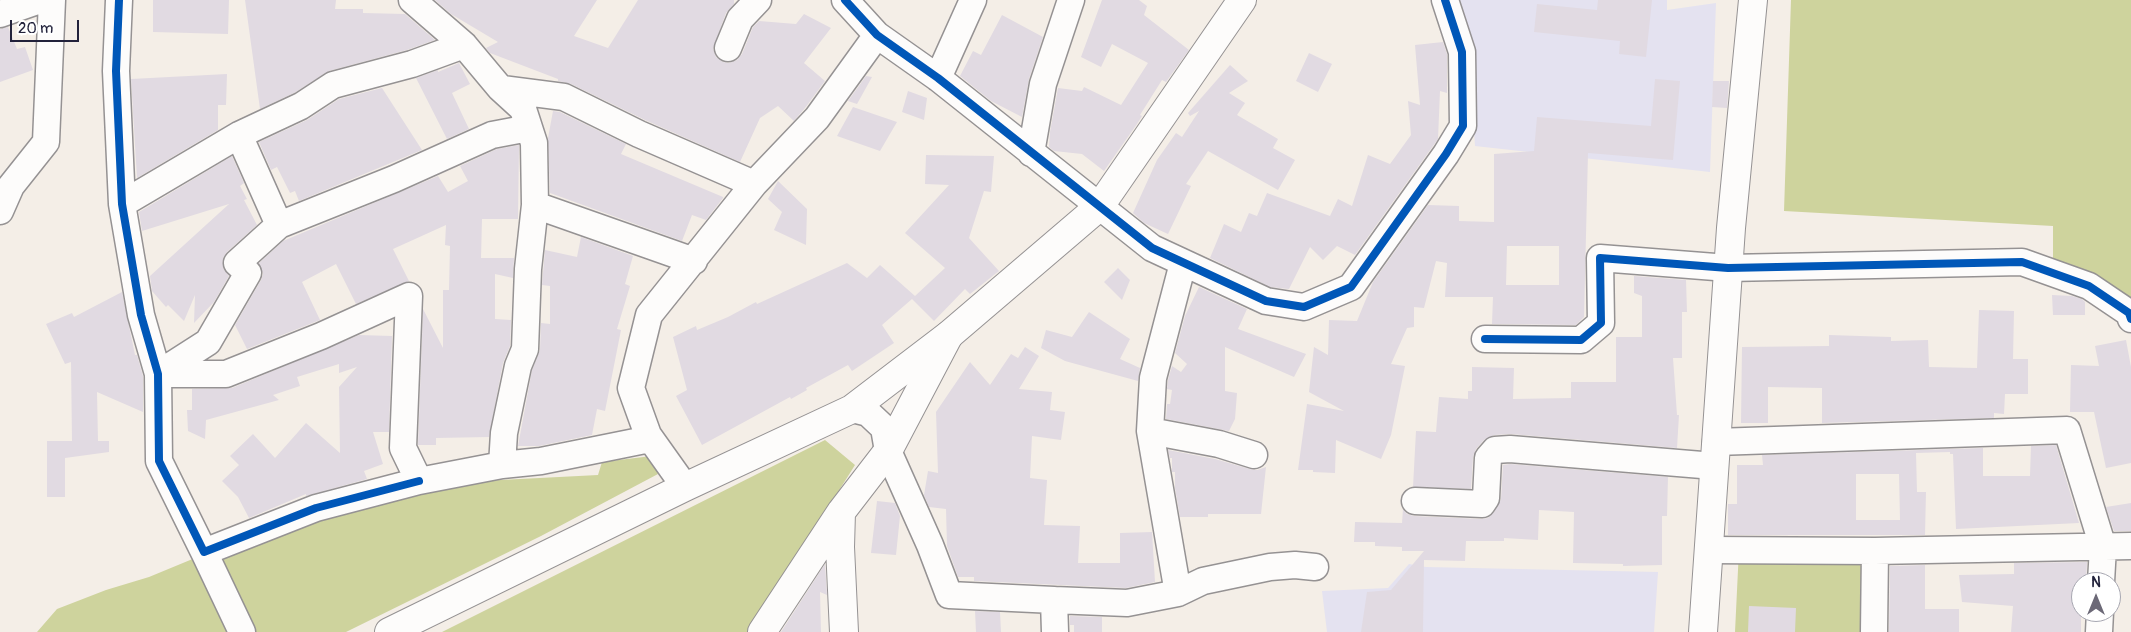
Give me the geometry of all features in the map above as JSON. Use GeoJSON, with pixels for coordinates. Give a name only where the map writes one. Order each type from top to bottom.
{"type":"FeatureCollection","features":[{"type":"Feature","properties":{"kind":"main road"},"geometry":{"type":"LineString","coordinates":[[389,632],[685,487],[852,409],[949,335],[1100,206],[1242,0]]}},
{"type":"Feature","properties":{"kind":"main road"},"geometry":{"type":"LineString","coordinates":[[1703,632],[1728,268],[1753,0]]}},
{"type":"Feature","properties":{"kind":"main road"},"geometry":{"type":"LineString","coordinates":[[762,632],[841,512],[888,451],[949,335]]}},
{"type":"Feature","properties":{"kind":"main road"},"geometry":{"type":"LineString","coordinates":[[841,512],[840,547],[844,632]]}},
{"type":"Feature","properties":{"kind":"street"},"geometry":{"type":"LineString","coordinates":[[0,14],[40,0]]}},
{"type":"Feature","properties":{"kind":"street"},"geometry":{"type":"LineString","coordinates":[[0,211],[11,186],[46,142],[52,0]]}},
{"type":"Feature","properties":{"kind":"street"},"geometry":{"type":"LineString","coordinates":[[119,0],[116,71],[122,204],[140,315],[158,374],[159,461],[242,632]]}},
{"type":"Feature","properties":{"kind":"street"},"geometry":{"type":"LineString","coordinates":[[412,0],[464,45],[502,89],[524,110],[534,143],[535,205],[528,269],[525,349],[518,366],[504,433],[502,465]]}},
{"type":"Feature","properties":{"kind":"street"},"geometry":{"type":"LineString","coordinates":[[728,48],[740,19],[758,0]]}},
{"type":"Feature","properties":{"kind":"street"},"geometry":{"type":"LineString","coordinates":[[845,0],[878,35],[938,78],[1152,248],[1266,301],[1304,307],[1351,287],[1446,154],[1463,126],[1462,52],[1445,0]]}},
{"type":"Feature","properties":{"kind":"street"},"geometry":{"type":"LineString","coordinates":[[938,78],[973,0]]}},
{"type":"Feature","properties":{"kind":"street"},"geometry":{"type":"LineString","coordinates":[[1031,153],[1043,84],[1071,0]]}},
{"type":"Feature","properties":{"kind":"street"},"geometry":{"type":"LineString","coordinates":[[685,487],[650,439],[631,388],[649,315],[754,184],[817,118],[878,35]]}},
{"type":"Feature","properties":{"kind":"street"},"geometry":{"type":"LineString","coordinates":[[122,204],[239,135],[301,106],[333,85],[412,64],[464,45]]}},
{"type":"Feature","properties":{"kind":"street"},"geometry":{"type":"LineString","coordinates":[[502,89],[564,96],[639,134],[754,184]]}},
{"type":"Feature","properties":{"kind":"street"},"geometry":{"type":"LineString","coordinates":[[158,374],[208,342],[248,273],[237,263],[279,225],[394,179],[492,135],[529,128]]}},
{"type":"Feature","properties":{"kind":"street"},"geometry":{"type":"LineString","coordinates":[[239,135],[279,225]]}},
{"type":"Feature","properties":{"kind":"street"},"geometry":{"type":"LineString","coordinates":[[535,205],[694,261]]}},
{"type":"Feature","properties":{"kind":"street"},"geometry":{"type":"LineString","coordinates":[[1485,339],[1580,340],[1601,323],[1600,258],[1728,268],[2022,262],[2089,286],[2129,313],[2131,319]]}},
{"type":"Feature","properties":{"kind":"street"},"geometry":{"type":"LineString","coordinates":[[1178,593],[1150,431],[1153,378],[1183,263]]}},
{"type":"Feature","properties":{"kind":"street"},"geometry":{"type":"LineString","coordinates":[[158,374],[226,374],[321,336],[410,296],[403,448],[419,481]]}},
{"type":"Feature","properties":{"kind":"street"},"geometry":{"type":"LineString","coordinates":[[852,409],[868,414],[884,428],[888,451],[930,545],[949,595],[1127,603],[1178,593],[1202,581],[1270,567],[1295,565],[1315,567]]}},
{"type":"Feature","properties":{"kind":"street"},"geometry":{"type":"LineString","coordinates":[[1415,501],[1482,504],[1486,498],[1488,458],[1495,450],[1715,454],[2067,430],[2103,546],[2102,572]]}},
{"type":"Feature","properties":{"kind":"street"},"geometry":{"type":"LineString","coordinates":[[1150,431],[1219,444],[1254,455]]}},
{"type":"Feature","properties":{"kind":"street"},"geometry":{"type":"LineString","coordinates":[[204,552],[316,508],[419,481],[502,465],[541,461],[650,439]]}},
{"type":"Feature","properties":{"kind":"street"},"geometry":{"type":"LineString","coordinates":[[1709,550],[1875,551],[2131,546]]}},
{"type":"Feature","properties":{"kind":"street"},"geometry":{"type":"LineString","coordinates":[[1874,632],[1875,551]]}},
{"type":"Feature","properties":{"kind":"street"},"geometry":{"type":"LineString","coordinates":[[1054,600],[1055,632]]}},
{"type":"Feature","properties":{"kind":"shaded area"},"geometry":{"type":"Polygon","coordinates":[[[1459,0],[1667,0],[1667,10],[1716,3],[1710,172],[1475,146],[1468,35],[1459,0]]]}},
{"type":"Feature","properties":{"kind":"shaded area"},"geometry":{"type":"Polygon","coordinates":[[[1409,564],[1426,567],[1658,572],[1654,632],[1327,632],[1322,591],[1388,588],[1409,564]]]}},
{"type":"Feature","properties":{"kind":"green space"},"geometry":{"type":"Polygon","coordinates":[[[1791,0],[2131,0],[2131,300],[2053,263],[2053,226],[1784,211],[1791,0]]]}},
{"type":"Feature","properties":{"kind":"green space"},"geometry":{"type":"Polygon","coordinates":[[[825,440],[855,465],[750,632],[442,632],[825,440]]]}},
{"type":"Feature","properties":{"kind":"green space"},"geometry":{"type":"Polygon","coordinates":[[[652,456],[658,474],[541,536],[346,632],[37,632],[57,609],[320,514],[442,483],[598,475],[602,462],[652,456]]]}},
{"type":"Feature","properties":{"kind":"green space"},"geometry":{"type":"Polygon","coordinates":[[[1739,549],[1864,555],[1861,632],[1735,632],[1739,549]]]}},
{"type":"Feature","properties":{"kind":"building"},"geometry":{"type":"Polygon","coordinates":[[[153,0],[229,0],[228,34],[153,32],[153,0]]]}},
{"type":"Feature","properties":{"kind":"building"},"geometry":{"type":"Polygon","coordinates":[[[245,0],[336,0],[335,9],[363,9],[363,13],[405,14],[435,40],[407,50],[329,71],[294,93],[260,109],[245,0]]]}},
{"type":"Feature","properties":{"kind":"building"},"geometry":{"type":"Polygon","coordinates":[[[435,0],[597,0],[574,36],[608,48],[638,0],[734,0],[734,4],[726,13],[713,49],[716,57],[723,62],[729,63],[737,60],[742,54],[753,27],[759,21],[796,24],[804,14],[831,28],[804,63],[825,81],[794,121],[778,106],[760,118],[740,162],[645,120],[571,84],[558,81],[558,79],[490,53],[486,48],[498,42],[451,14],[435,0]]]}},
{"type":"Feature","properties":{"kind":"building"},"geometry":{"type":"Polygon","coordinates":[[[1102,0],[1139,0],[1147,6],[1144,15],[1189,50],[1166,82],[1162,80],[1140,115],[1142,116],[1137,124],[1104,171],[1082,154],[1054,151],[1049,147],[1058,88],[1082,91],[1084,87],[1121,105],[1148,63],[1112,44],[1101,67],[1081,57],[1102,0]]]}},
{"type":"Feature","properties":{"kind":"building"},"geometry":{"type":"Polygon","coordinates":[[[1598,0],[1652,0],[1646,57],[1619,54],[1620,41],[1534,32],[1537,4],[1597,10],[1598,0]]]}},
{"type":"Feature","properties":{"kind":"building"},"geometry":{"type":"Polygon","coordinates":[[[1002,15],[1043,37],[1029,79],[1022,117],[991,101],[960,76],[973,51],[981,55],[1002,15]]]}},
{"type":"Feature","properties":{"kind":"building"},"geometry":{"type":"Polygon","coordinates":[[[8,27],[17,49],[25,47],[33,70],[0,82],[0,29],[8,27]]]}},
{"type":"Feature","properties":{"kind":"building"},"geometry":{"type":"Polygon","coordinates":[[[1443,42],[1447,54],[1447,93],[1440,91],[1438,139],[1355,255],[1337,246],[1323,260],[1310,247],[1289,289],[1270,287],[1210,258],[1224,224],[1241,232],[1249,213],[1257,216],[1267,193],[1330,216],[1338,199],[1352,206],[1368,155],[1390,164],[1411,135],[1408,101],[1420,105],[1415,45],[1443,42]]]}},
{"type":"Feature","properties":{"kind":"building"},"geometry":{"type":"Polygon","coordinates":[[[1309,53],[1332,64],[1318,92],[1296,81],[1309,53]]]}},
{"type":"Feature","properties":{"kind":"building"},"geometry":{"type":"Polygon","coordinates":[[[459,63],[470,84],[452,93],[469,129],[447,139],[416,78],[438,70],[438,72],[459,63]]]}},
{"type":"Feature","properties":{"kind":"building"},"geometry":{"type":"Polygon","coordinates":[[[1230,65],[1248,81],[1229,93],[1245,103],[1237,115],[1278,139],[1273,148],[1295,160],[1278,190],[1208,151],[1186,184],[1191,186],[1168,234],[1144,223],[1133,213],[1157,160],[1176,133],[1182,137],[1199,111],[1190,116],[1188,113],[1230,65]]]}},
{"type":"Feature","properties":{"kind":"building"},"geometry":{"type":"Polygon","coordinates":[[[227,74],[226,105],[218,105],[218,130],[137,178],[131,79],[227,74]]]}},
{"type":"Feature","properties":{"kind":"building"},"geometry":{"type":"Polygon","coordinates":[[[866,76],[872,77],[857,104],[848,101],[866,76]]]}},
{"type":"Feature","properties":{"kind":"building"},"geometry":{"type":"Polygon","coordinates":[[[1655,79],[1680,81],[1673,160],[1588,153],[1584,317],[1576,325],[1492,324],[1493,297],[1445,297],[1447,263],[1436,261],[1424,308],[1414,307],[1414,327],[1407,328],[1391,364],[1405,366],[1391,435],[1381,459],[1336,440],[1335,473],[1298,470],[1307,404],[1344,411],[1309,392],[1314,347],[1328,355],[1329,320],[1357,321],[1373,282],[1428,205],[1459,206],[1459,221],[1494,222],[1494,154],[1534,151],[1537,117],[1651,126],[1655,79]],[[1507,246],[1506,285],[1559,285],[1559,246],[1507,246]]]}},
{"type":"Feature","properties":{"kind":"building"},"geometry":{"type":"Polygon","coordinates":[[[1713,81],[1729,81],[1727,108],[1712,107],[1713,81]]]}},
{"type":"Feature","properties":{"kind":"building"},"geometry":{"type":"Polygon","coordinates":[[[382,88],[422,150],[299,201],[295,191],[290,193],[277,167],[271,170],[259,142],[307,120],[339,99],[382,88]]]}},
{"type":"Feature","properties":{"kind":"building"},"geometry":{"type":"Polygon","coordinates":[[[908,91],[927,98],[924,120],[902,112],[908,91]]]}},
{"type":"Feature","properties":{"kind":"building"},"geometry":{"type":"Polygon","coordinates":[[[853,107],[897,122],[880,151],[837,136],[853,107]]]}},
{"type":"Feature","properties":{"kind":"building"},"geometry":{"type":"Polygon","coordinates":[[[553,111],[560,112],[626,144],[621,154],[723,198],[706,220],[692,215],[682,241],[550,193],[548,138],[553,111]]]}},
{"type":"Feature","properties":{"kind":"building"},"geometry":{"type":"Polygon","coordinates":[[[519,145],[518,219],[482,219],[481,258],[514,258],[513,278],[495,274],[495,319],[511,320],[510,346],[503,363],[489,437],[436,438],[436,445],[418,445],[423,309],[443,348],[443,290],[449,290],[450,246],[445,245],[446,225],[393,249],[409,281],[356,304],[336,264],[302,282],[320,320],[247,349],[235,325],[261,280],[263,274],[259,263],[283,241],[438,176],[448,192],[468,181],[460,166],[497,149],[519,145]]]}},
{"type":"Feature","properties":{"kind":"building"},"geometry":{"type":"Polygon","coordinates":[[[926,155],[994,156],[991,192],[984,191],[969,238],[999,271],[970,294],[965,289],[934,321],[912,299],[882,325],[894,343],[852,371],[848,365],[806,388],[807,390],[791,399],[790,397],[702,445],[676,396],[687,390],[673,337],[696,326],[697,330],[728,317],[756,302],[757,304],[847,263],[867,278],[880,265],[915,296],[945,268],[905,233],[949,185],[925,184],[926,155]]]}},
{"type":"Feature","properties":{"kind":"building"},"geometry":{"type":"Polygon","coordinates":[[[232,156],[244,183],[240,186],[247,199],[244,200],[257,225],[227,252],[223,258],[223,268],[229,276],[214,302],[194,323],[195,295],[184,321],[168,305],[166,307],[152,291],[150,276],[229,204],[142,231],[139,212],[232,156]]]}},
{"type":"Feature","properties":{"kind":"building"},"geometry":{"type":"Polygon","coordinates":[[[778,181],[807,209],[806,245],[774,230],[782,212],[768,199],[778,181]]]}},
{"type":"Feature","properties":{"kind":"building"},"geometry":{"type":"Polygon","coordinates":[[[581,237],[633,256],[625,284],[630,286],[617,329],[621,330],[605,411],[597,409],[592,435],[539,446],[518,446],[532,370],[540,350],[541,323],[550,324],[550,286],[542,285],[545,250],[577,257],[581,237]]]}},
{"type":"Feature","properties":{"kind":"building"},"geometry":{"type":"Polygon","coordinates":[[[1118,268],[1130,280],[1122,300],[1104,282],[1118,268]]]}},
{"type":"Feature","properties":{"kind":"building"},"geometry":{"type":"Polygon","coordinates":[[[1634,276],[1686,280],[1687,312],[1682,312],[1682,358],[1673,358],[1677,415],[1679,415],[1677,448],[1511,434],[1494,435],[1484,440],[1476,449],[1473,457],[1471,489],[1413,487],[1416,431],[1436,432],[1439,397],[1468,399],[1468,391],[1472,391],[1472,367],[1514,368],[1513,399],[1571,398],[1571,382],[1616,382],[1616,337],[1642,337],[1642,296],[1634,293],[1634,276]]]}},
{"type":"Feature","properties":{"kind":"building"},"geometry":{"type":"Polygon","coordinates":[[[1199,287],[1247,309],[1238,329],[1306,354],[1294,377],[1225,347],[1225,391],[1237,393],[1235,419],[1229,431],[1166,419],[1167,404],[1170,404],[1172,390],[1167,389],[1168,380],[1172,366],[1181,372],[1187,364],[1175,353],[1185,316],[1199,287]]]}},
{"type":"Feature","properties":{"kind":"building"},"geometry":{"type":"Polygon","coordinates":[[[122,292],[135,355],[137,355],[143,376],[143,412],[97,392],[98,441],[109,441],[109,452],[65,458],[65,497],[47,497],[47,441],[72,441],[71,362],[65,364],[46,324],[72,313],[74,317],[122,292]]]}},
{"type":"Feature","properties":{"kind":"building"},"geometry":{"type":"Polygon","coordinates":[[[2052,295],[2072,296],[2082,299],[2085,302],[2085,315],[2053,315],[2052,295]]]}},
{"type":"Feature","properties":{"kind":"building"},"geometry":{"type":"Polygon","coordinates":[[[1979,310],[2014,311],[2013,359],[2028,359],[2028,394],[2005,394],[2004,414],[1994,413],[1994,418],[1822,423],[1822,388],[1768,387],[1768,423],[1741,423],[1742,347],[1829,346],[1829,335],[1891,337],[1891,341],[1928,340],[1929,367],[1977,368],[1979,310]]]}},
{"type":"Feature","properties":{"kind":"building"},"geometry":{"type":"Polygon","coordinates":[[[1089,312],[1130,339],[1120,359],[1140,368],[1138,381],[1065,361],[1041,348],[1046,330],[1072,337],[1089,312]]]}},
{"type":"Feature","properties":{"kind":"building"},"geometry":{"type":"Polygon","coordinates":[[[359,335],[392,336],[389,432],[373,432],[383,464],[364,471],[367,479],[306,496],[306,494],[249,518],[238,497],[222,481],[239,465],[230,456],[253,434],[275,458],[306,423],[340,453],[339,387],[357,367],[339,373],[339,364],[297,377],[300,386],[273,395],[279,400],[206,420],[205,439],[188,431],[187,410],[192,410],[192,389],[232,388],[359,335]]]}},
{"type":"Feature","properties":{"kind":"building"},"geometry":{"type":"Polygon","coordinates":[[[2126,340],[2131,367],[2131,463],[2106,468],[2094,412],[2070,412],[2071,365],[2099,366],[2095,346],[2126,340]]]}},
{"type":"Feature","properties":{"kind":"building"},"geometry":{"type":"Polygon","coordinates":[[[1025,347],[1039,356],[1019,389],[1052,392],[1050,410],[1065,412],[1061,440],[1032,436],[1030,478],[1047,480],[1044,525],[1080,526],[1078,563],[1120,563],[1120,533],[1152,532],[1155,582],[1126,588],[974,581],[974,577],[958,577],[947,546],[946,509],[929,507],[924,495],[928,471],[938,473],[936,412],[970,362],[990,385],[1011,354],[1018,358],[1025,347]]]}},
{"type":"Feature","properties":{"kind":"building"},"geometry":{"type":"Polygon","coordinates":[[[2056,445],[2079,523],[1956,529],[1953,454],[1950,454],[1950,452],[1916,453],[1917,492],[1926,492],[1925,535],[1728,535],[1728,504],[1737,504],[1737,465],[1763,465],[1762,455],[1983,448],[1983,476],[2030,476],[2031,446],[2056,445]],[[1856,474],[1856,520],[1900,520],[1899,474],[1856,474]]]}},
{"type":"Feature","properties":{"kind":"building"},"geometry":{"type":"Polygon","coordinates":[[[1168,450],[1215,459],[1250,469],[1257,470],[1266,467],[1261,514],[1208,514],[1208,517],[1180,517],[1175,488],[1175,472],[1172,472],[1172,458],[1170,458],[1168,450]]]}},
{"type":"Feature","properties":{"kind":"building"},"geometry":{"type":"Polygon","coordinates":[[[1510,464],[1668,477],[1667,516],[1662,516],[1662,565],[1623,566],[1623,564],[1573,563],[1574,512],[1539,510],[1538,540],[1504,538],[1504,541],[1466,541],[1465,561],[1424,560],[1423,632],[1361,632],[1367,592],[1391,590],[1424,551],[1402,551],[1402,547],[1375,546],[1375,542],[1354,542],[1355,522],[1402,523],[1403,509],[1407,514],[1414,516],[1488,518],[1494,512],[1501,499],[1503,465],[1510,464]]]}},
{"type":"Feature","properties":{"kind":"building"},"geometry":{"type":"Polygon","coordinates":[[[877,501],[895,503],[900,516],[896,555],[871,553],[877,501]]]}},
{"type":"Feature","properties":{"kind":"building"},"geometry":{"type":"Polygon","coordinates":[[[2131,503],[2131,531],[2114,531],[2106,507],[2131,503]]]}},
{"type":"Feature","properties":{"kind":"building"},"geometry":{"type":"Polygon","coordinates":[[[2087,562],[2086,572],[2071,572],[2071,622],[2081,622],[2081,632],[2011,632],[2013,606],[1962,602],[1959,575],[2014,574],[2014,563],[2087,562]]]}},
{"type":"Feature","properties":{"kind":"building"},"geometry":{"type":"Polygon","coordinates":[[[825,564],[827,595],[820,592],[821,632],[781,632],[825,564]]]}},
{"type":"Feature","properties":{"kind":"building"},"geometry":{"type":"Polygon","coordinates":[[[1925,565],[1925,609],[1959,609],[1959,632],[1889,632],[1890,566],[1925,565]]]}},
{"type":"Feature","properties":{"kind":"building"},"geometry":{"type":"Polygon","coordinates":[[[1749,606],[1796,608],[1795,632],[1748,632],[1749,606]]]}},
{"type":"Feature","properties":{"kind":"building"},"geometry":{"type":"Polygon","coordinates":[[[975,611],[1000,612],[1001,632],[976,632],[975,611]]]}},
{"type":"Feature","properties":{"kind":"building"},"geometry":{"type":"Polygon","coordinates":[[[1070,616],[1102,617],[1102,632],[1074,632],[1074,625],[1070,625],[1070,616]]]}},
{"type":"Feature","properties":{"kind":"cycle path"},"geometry":{"type":"LineString","coordinates":[[119,0],[116,71],[122,204],[141,315],[158,374],[159,461],[204,552],[316,508],[419,481]]}},
{"type":"Feature","properties":{"kind":"cycle path"},"geometry":{"type":"LineString","coordinates":[[845,0],[877,35],[938,78],[1152,248],[1266,301],[1304,307],[1351,287],[1446,154],[1463,126],[1462,52],[1445,0]]}},
{"type":"Feature","properties":{"kind":"cycle path"},"geometry":{"type":"LineString","coordinates":[[1485,339],[1581,340],[1601,323],[1600,258],[1728,268],[2022,262],[2089,286],[2129,313],[2131,319]]}}]}
